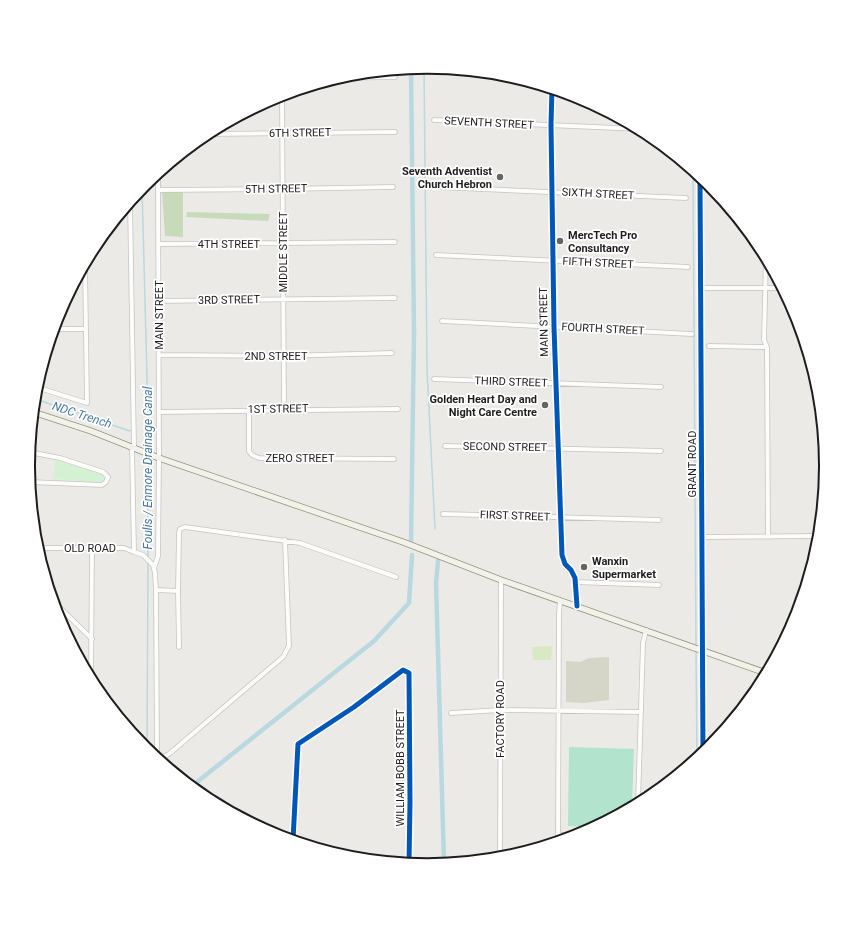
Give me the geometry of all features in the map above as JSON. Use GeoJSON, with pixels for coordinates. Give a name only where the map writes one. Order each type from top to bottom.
{"type":"FeatureCollection","features":[{"type":"Feature","properties":{"kind":"main road"},"geometry":{"type":"LineString","coordinates":[[38,414],[91,431],[159,458],[420,548],[562,603],[576,606],[645,632],[703,650],[760,671]]}},
{"type":"Feature","properties":{"kind":"street"},"geometry":{"type":"LineString","coordinates":[[374,77],[396,77]]}},
{"type":"Feature","properties":{"kind":"street","name":"MAIN STREET"},"geometry":{"type":"LineString","coordinates":[[552,94],[554,327],[560,517],[562,555],[565,564],[571,570],[575,578],[575,582]]}},
{"type":"Feature","properties":{"kind":"street","name":"MIDDLE STREET"},"geometry":{"type":"LineString","coordinates":[[282,101],[284,409]]}},
{"type":"Feature","properties":{"kind":"street","name":"SEVENTH STREET"},"geometry":{"type":"LineString","coordinates":[[434,120],[627,128]]}},
{"type":"Feature","properties":{"kind":"street","name":"6TH STREET"},"geometry":{"type":"LineString","coordinates":[[218,134],[394,132]]}},
{"type":"Feature","properties":{"kind":"street","name":"MAIN STREET"},"geometry":{"type":"LineString","coordinates":[[158,181],[158,556],[154,566],[156,590],[158,750]]}},
{"type":"Feature","properties":{"kind":"street","name":"GRANT ROAD"},"geometry":{"type":"LineString","coordinates":[[700,184],[703,744]]}},
{"type":"Feature","properties":{"kind":"street","name":"5TH STREET"},"geometry":{"type":"LineString","coordinates":[[158,190],[393,187]]}},
{"type":"Feature","properties":{"kind":"street","name":"SIXTH STREET"},"geometry":{"type":"LineString","coordinates":[[437,187],[686,198]]}},
{"type":"Feature","properties":{"kind":"street"},"geometry":{"type":"LineString","coordinates":[[130,209],[134,552]]}},
{"type":"Feature","properties":{"kind":"street","name":"4TH STREET"},"geometry":{"type":"LineString","coordinates":[[159,244],[395,242]]}},
{"type":"Feature","properties":{"kind":"street","name":"FIFTH STREET"},"geometry":{"type":"LineString","coordinates":[[436,255],[688,267]]}},
{"type":"Feature","properties":{"kind":"street"},"geometry":{"type":"LineString","coordinates":[[766,269],[764,340],[768,347],[768,537]]}},
{"type":"Feature","properties":{"kind":"street"},"geometry":{"type":"LineString","coordinates":[[43,389],[87,403],[85,274]]}},
{"type":"Feature","properties":{"kind":"street"},"geometry":{"type":"LineString","coordinates":[[700,288],[777,288]]}},
{"type":"Feature","properties":{"kind":"street","name":"3RD STREET"},"geometry":{"type":"LineString","coordinates":[[159,301],[395,298]]}},
{"type":"Feature","properties":{"kind":"street","name":"FOURTH STREET"},"geometry":{"type":"LineString","coordinates":[[442,321],[692,334]]}},
{"type":"Feature","properties":{"kind":"street"},"geometry":{"type":"LineString","coordinates":[[60,329],[86,329]]}},
{"type":"Feature","properties":{"kind":"street"},"geometry":{"type":"LineString","coordinates":[[709,346],[768,347]]}},
{"type":"Feature","properties":{"kind":"street","name":"2ND STREET"},"geometry":{"type":"LineString","coordinates":[[159,355],[284,356],[392,353]]}},
{"type":"Feature","properties":{"kind":"street","name":"THIRD STREET"},"geometry":{"type":"LineString","coordinates":[[434,379],[661,387]]}},
{"type":"Feature","properties":{"kind":"street","name":"1ST STREET"},"geometry":{"type":"LineString","coordinates":[[159,412],[398,408]]}},
{"type":"Feature","properties":{"kind":"street","name":"ZERO STREET"},"geometry":{"type":"LineString","coordinates":[[249,410],[249,451],[252,455],[259,458],[394,459]]}},
{"type":"Feature","properties":{"kind":"street","name":"SECOND STREET"},"geometry":{"type":"LineString","coordinates":[[445,446],[661,452]]}},
{"type":"Feature","properties":{"kind":"street"},"geometry":{"type":"LineString","coordinates":[[35,453],[67,460],[103,472],[108,477],[106,482],[102,485],[36,482]]}},
{"type":"Feature","properties":{"kind":"street","name":"FIRST STREET"},"geometry":{"type":"LineString","coordinates":[[443,514],[659,520]]}},
{"type":"Feature","properties":{"kind":"street"},"geometry":{"type":"LineString","coordinates":[[179,647],[178,591],[180,529],[185,527],[300,543],[396,577]]}},
{"type":"Feature","properties":{"kind":"street"},"geometry":{"type":"LineString","coordinates":[[702,537],[812,536]]}},
{"type":"Feature","properties":{"kind":"street"},"geometry":{"type":"LineString","coordinates":[[164,756],[169,754],[283,657],[289,646],[286,540]]}},
{"type":"Feature","properties":{"kind":"street","name":"OLD ROAD"},"geometry":{"type":"LineString","coordinates":[[44,548],[124,548],[142,555],[154,566]]}},
{"type":"Feature","properties":{"kind":"street"},"geometry":{"type":"LineString","coordinates":[[91,667],[92,548]]}},
{"type":"Feature","properties":{"kind":"street","name":"FACTORY ROAD"},"geometry":{"type":"LineString","coordinates":[[500,850],[501,580]]}},
{"type":"Feature","properties":{"kind":"street"},"geometry":{"type":"LineString","coordinates":[[576,606],[575,582],[659,585]]}},
{"type":"Feature","properties":{"kind":"street"},"geometry":{"type":"LineString","coordinates":[[156,590],[178,591]]}},
{"type":"Feature","properties":{"kind":"street"},"geometry":{"type":"LineString","coordinates":[[558,835],[559,613],[562,603]]}},
{"type":"Feature","properties":{"kind":"street"},"geometry":{"type":"LineString","coordinates":[[63,611],[92,639]]}},
{"type":"Feature","properties":{"kind":"street"},"geometry":{"type":"LineString","coordinates":[[638,795],[640,712],[643,643],[645,632]]}},
{"type":"Feature","properties":{"kind":"street","name":"WILLIAM BOBB STREET"},"geometry":{"type":"LineString","coordinates":[[293,834],[298,744],[354,707],[403,670],[409,673],[409,857]]}},
{"type":"Feature","properties":{"kind":"street"},"geometry":{"type":"LineString","coordinates":[[451,713],[500,710],[640,712]]}},
{"type":"Feature","properties":{"kind":"shaded area"},"geometry":{"type":"Polygon","coordinates":[[[609,657],[609,700],[584,703],[566,702],[566,661],[580,662],[589,658],[609,657]]]}},
{"type":"Feature","properties":{"kind":"green space"},"geometry":{"type":"Polygon","coordinates":[[[183,191],[183,237],[165,236],[162,192],[183,191]]]}},
{"type":"Feature","properties":{"kind":"green space"},"geometry":{"type":"Polygon","coordinates":[[[187,212],[270,214],[268,221],[186,217],[187,212]]]}},
{"type":"Feature","properties":{"kind":"green space"},"geometry":{"type":"Polygon","coordinates":[[[55,460],[102,474],[104,477],[103,481],[101,483],[53,479],[55,460]]]}},
{"type":"Feature","properties":{"kind":"green space"},"geometry":{"type":"Polygon","coordinates":[[[552,646],[551,660],[533,660],[532,647],[552,646]]]}},
{"type":"Feature","properties":{"kind":"green space"},"geometry":{"type":"Polygon","coordinates":[[[569,747],[634,749],[632,799],[580,826],[568,826],[569,747]]]}},
{"type":"Feature","properties":{"kind":"waterway"},"geometry":{"type":"LineString","coordinates":[[411,74],[414,333],[411,542]]}},
{"type":"Feature","properties":{"kind":"waterway"},"geometry":{"type":"LineString","coordinates":[[424,74],[427,369],[435,529]]}},
{"type":"Feature","properties":{"kind":"waterway"},"geometry":{"type":"LineString","coordinates":[[693,178],[696,646]]}},
{"type":"Feature","properties":{"kind":"waterway","name":"Foulis / Enmore Drainage Canal"},"geometry":{"type":"LineString","coordinates":[[142,196],[149,453]]}},
{"type":"Feature","properties":{"kind":"waterway","name":"NDC Trench"},"geometry":{"type":"LineString","coordinates":[[41,401],[130,431]]}},
{"type":"Feature","properties":{"kind":"waterway","name":"Foulis / Enmore Drainage Canal"},"geometry":{"type":"LineString","coordinates":[[148,457],[148,559]]}},
{"type":"Feature","properties":{"kind":"waterway"},"geometry":{"type":"LineString","coordinates":[[197,782],[374,641],[409,603],[412,555]]}},
{"type":"Feature","properties":{"kind":"waterway"},"geometry":{"type":"LineString","coordinates":[[438,561],[436,583],[444,857]]}},
{"type":"Feature","properties":{"kind":"waterway","name":"Foulis / Enmore Drainage Canal"},"geometry":{"type":"LineString","coordinates":[[147,740],[148,563]]}},
{"type":"Feature","properties":{"kind":"waterway"},"geometry":{"type":"LineString","coordinates":[[696,650],[697,749]]}},
{"type":"Feature","properties":{"kind":"cycle path"},"geometry":{"type":"LineString","coordinates":[[552,94],[554,327],[562,555],[565,564],[571,570],[575,578],[577,606]]}},
{"type":"Feature","properties":{"kind":"cycle path"},"geometry":{"type":"LineString","coordinates":[[700,184],[703,744]]}},
{"type":"Feature","properties":{"kind":"cycle path"},"geometry":{"type":"LineString","coordinates":[[293,834],[298,744],[354,707],[403,670],[409,673],[409,857]]}},
{"type":"Feature","properties":{"kind":"place","name":"Seventh Adventist Church Hebron"},"geometry":{"type":"Point","coordinates":[500,177]}},
{"type":"Feature","properties":{"kind":"place","name":"MercTech Pro Consultancy"},"geometry":{"type":"Point","coordinates":[560,241]}},
{"type":"Feature","properties":{"kind":"place","name":"Golden Heart Day and Night Care Centre"},"geometry":{"type":"Point","coordinates":[545,405]}},
{"type":"Feature","properties":{"kind":"place","name":"Wanxin Supermarket"},"geometry":{"type":"Point","coordinates":[584,567]}}]}
